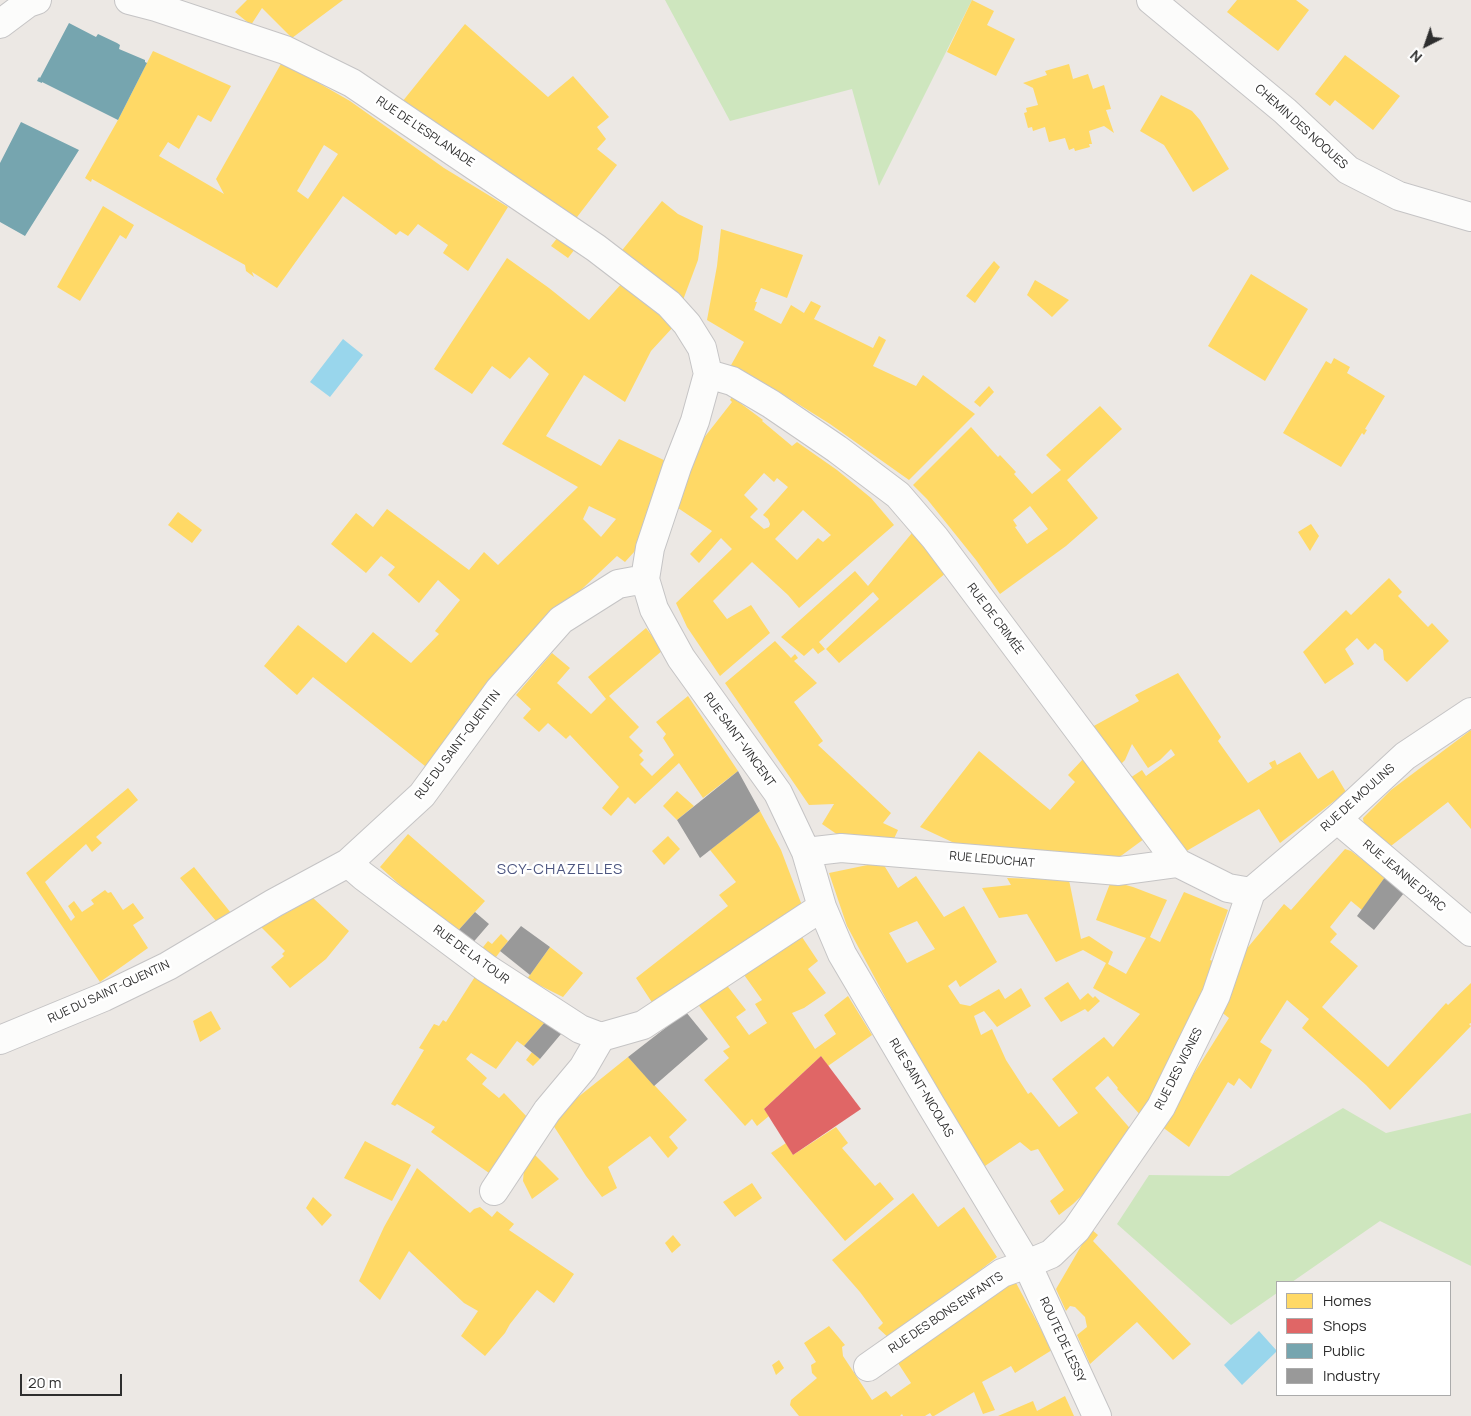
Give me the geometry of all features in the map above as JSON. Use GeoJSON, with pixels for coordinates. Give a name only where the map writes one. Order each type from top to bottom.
{"type":"FeatureCollection","features":[{"type":"Feature","properties":{"kind":"street"},"geometry":{"type":"LineString","coordinates":[[0,24],[28,3],[37,0]]}},
{"type":"Feature","properties":{"kind":"street","name":"RUE DE L'ESPLANADE"},"geometry":{"type":"LineString","coordinates":[[129,0],[156,7],[277,47],[352,83],[596,248],[669,304],[687,324],[702,348],[708,374]]}},
{"type":"Feature","properties":{"kind":"street","name":"CHEMIN DES NOQUES"},"geometry":{"type":"LineString","coordinates":[[1151,0],[1285,112],[1348,170],[1399,196],[1471,217]]}},
{"type":"Feature","properties":{"kind":"street"},"geometry":{"type":"LineString","coordinates":[[645,579],[650,548],[677,466],[694,422],[708,374]]}},
{"type":"Feature","properties":{"kind":"street","name":"RUE DE CRIMÉE"},"geometry":{"type":"LineString","coordinates":[[708,374],[732,381],[772,404],[837,449],[898,495],[935,538],[1178,863],[1228,888],[1251,892]]}},
{"type":"Feature","properties":{"kind":"street","name":"RUE SAINT-VINCENT"},"geometry":{"type":"LineString","coordinates":[[645,579],[654,609],[682,658],[778,793],[806,852],[822,907]]}},
{"type":"Feature","properties":{"kind":"street","name":"RUE DU SAINT-QUENTIN"},"geometry":{"type":"LineString","coordinates":[[0,1040],[104,997],[168,966],[274,903],[348,863],[422,796],[499,690],[561,620],[618,584],[645,579]]}},
{"type":"Feature","properties":{"kind":"street","name":"RUE DE MOULINS"},"geometry":{"type":"LineString","coordinates":[[1251,892],[1337,820],[1405,756],[1471,712]]}},
{"type":"Feature","properties":{"kind":"street","name":"RUE JEANNE D'ARC"},"geometry":{"type":"LineString","coordinates":[[1337,820],[1471,932]]}},
{"type":"Feature","properties":{"kind":"street","name":"RUE LEDUCHAT"},"geometry":{"type":"LineString","coordinates":[[806,852],[841,848],[1119,870],[1178,863]]}},
{"type":"Feature","properties":{"kind":"street","name":"RUE DE LA TOUR"},"geometry":{"type":"LineString","coordinates":[[348,863],[486,968],[580,1029],[601,1037]]}},
{"type":"Feature","properties":{"kind":"street","name":"RUE DES VIGNES"},"geometry":{"type":"LineString","coordinates":[[1027,1264],[1051,1254],[1076,1230],[1161,1107],[1216,995],[1251,892]]}},
{"type":"Feature","properties":{"kind":"street"},"geometry":{"type":"LineString","coordinates":[[494,1191],[546,1111],[583,1068],[601,1037],[643,1025],[822,907]]}},
{"type":"Feature","properties":{"kind":"street","name":"RUE SAINT-NICOLAS"},"geometry":{"type":"LineString","coordinates":[[822,907],[847,962],[1027,1264]]}},
{"type":"Feature","properties":{"kind":"street","name":"RUE DES BONS ENFANTS"},"geometry":{"type":"LineString","coordinates":[[868,1367],[1002,1273],[1027,1264]]}},
{"type":"Feature","properties":{"kind":"street","name":"ROUTE DE LESSY"},"geometry":{"type":"LineString","coordinates":[[1027,1264],[1097,1416]]}},
{"type":"Feature","properties":{"kind":"green space"},"geometry":{"type":"Polygon","coordinates":[[[665,0],[972,0],[879,186],[852,89],[730,121],[665,0]]]}},
{"type":"Feature","properties":{"kind":"green space"},"geometry":{"type":"Polygon","coordinates":[[[1343,1108],[1386,1133],[1471,1113],[1471,1266],[1380,1221],[1293,1281],[1276,1281],[1276,1294],[1231,1325],[1117,1224],[1149,1175],[1229,1176],[1343,1108]]]}},
{"type":"Feature","properties":{"kind":"water"},"geometry":{"type":"Polygon","coordinates":[[[343,339],[363,355],[330,397],[310,382],[343,339]]]}},
{"type":"Feature","properties":{"kind":"water"},"geometry":{"type":"Polygon","coordinates":[[[1259,1331],[1276,1350],[1242,1385],[1224,1365],[1259,1331]]]}},
{"type":"Feature","properties":{"kind":"building: Homes"},"geometry":{"type":"Polygon","coordinates":[[[247,0],[343,0],[292,38],[262,8],[251,25],[235,12],[247,0]]]}},
{"type":"Feature","properties":{"kind":"building: Homes"},"geometry":{"type":"Polygon","coordinates":[[[972,0],[994,11],[987,25],[1015,39],[996,76],[947,52],[972,0]]]}},
{"type":"Feature","properties":{"kind":"building: Homes"},"geometry":{"type":"Polygon","coordinates":[[[1237,0],[1296,0],[1309,10],[1278,51],[1227,12],[1237,0]]]}},
{"type":"Feature","properties":{"kind":"building: Homes"},"geometry":{"type":"Polygon","coordinates":[[[465,24],[548,97],[573,76],[609,117],[597,127],[606,139],[597,149],[617,165],[574,221],[402,102],[465,24]]]}},
{"type":"Feature","properties":{"kind":"building: Homes"},"geometry":{"type":"Polygon","coordinates":[[[153,51],[231,86],[211,122],[198,115],[179,149],[168,142],[159,156],[224,194],[216,179],[282,62],[350,101],[444,168],[508,207],[468,271],[443,253],[448,245],[418,224],[408,236],[400,231],[396,235],[343,196],[277,288],[252,272],[254,277],[246,271],[245,265],[92,179],[91,182],[85,178],[118,120],[153,51]],[[324,145],[297,191],[308,199],[338,154],[324,145]]]}},
{"type":"Feature","properties":{"kind":"building: Homes"},"geometry":{"type":"Polygon","coordinates":[[[1345,55],[1400,96],[1373,130],[1335,100],[1330,106],[1315,94],[1345,55]]]}},
{"type":"Feature","properties":{"kind":"building: Homes"},"geometry":{"type":"Polygon","coordinates":[[[1069,64],[1073,79],[1088,74],[1093,89],[1104,85],[1111,109],[1106,110],[1114,133],[1104,126],[1089,131],[1092,144],[1089,144],[1090,147],[1075,151],[1074,148],[1069,150],[1065,138],[1049,142],[1045,127],[1033,131],[1032,127],[1028,128],[1024,113],[1027,112],[1026,108],[1038,105],[1033,88],[1023,83],[1047,75],[1045,71],[1069,64]]]}},
{"type":"Feature","properties":{"kind":"building: Homes"},"geometry":{"type":"Polygon","coordinates":[[[1161,95],[1192,111],[1200,120],[1229,169],[1193,192],[1164,145],[1140,131],[1161,95]]]}},
{"type":"Feature","properties":{"kind":"building: Homes"},"geometry":{"type":"Polygon","coordinates":[[[662,201],[678,214],[703,226],[698,260],[683,300],[619,254],[662,201]]]}},
{"type":"Feature","properties":{"kind":"building: Homes"},"geometry":{"type":"Polygon","coordinates":[[[103,206],[134,225],[126,239],[120,235],[80,301],[57,287],[103,206]]]}},
{"type":"Feature","properties":{"kind":"building: Homes"},"geometry":{"type":"Polygon","coordinates":[[[721,229],[803,255],[787,298],[761,288],[754,310],[781,324],[791,305],[804,313],[811,301],[821,306],[814,319],[873,348],[879,336],[886,340],[873,366],[916,386],[923,375],[975,414],[909,480],[830,424],[779,392],[730,367],[744,342],[707,320],[717,266],[721,229]]]}},
{"type":"Feature","properties":{"kind":"building: Homes"},"geometry":{"type":"Polygon","coordinates":[[[558,237],[575,249],[568,258],[551,246],[558,237]]]}},
{"type":"Feature","properties":{"kind":"building: Homes"},"geometry":{"type":"Polygon","coordinates":[[[507,258],[589,320],[623,282],[674,326],[651,351],[625,402],[584,375],[546,436],[601,466],[619,439],[668,462],[644,541],[625,562],[617,556],[518,652],[465,711],[471,715],[430,770],[313,677],[297,695],[264,666],[298,625],[346,663],[373,632],[411,663],[439,634],[435,631],[460,600],[438,580],[419,603],[388,575],[395,567],[381,556],[366,573],[331,544],[356,513],[373,527],[387,509],[469,570],[484,552],[498,565],[578,487],[502,444],[549,374],[529,357],[510,379],[492,366],[472,394],[434,369],[507,258]],[[589,506],[583,519],[601,537],[616,519],[589,506]]]}},
{"type":"Feature","properties":{"kind":"building: Homes"},"geometry":{"type":"Polygon","coordinates":[[[994,261],[1000,267],[975,303],[966,296],[994,261]]]}},
{"type":"Feature","properties":{"kind":"building: Homes"},"geometry":{"type":"Polygon","coordinates":[[[1251,274],[1308,309],[1265,381],[1208,346],[1251,274]]]}},
{"type":"Feature","properties":{"kind":"building: Homes"},"geometry":{"type":"Polygon","coordinates":[[[1035,280],[1069,300],[1052,317],[1027,295],[1035,280]]]}},
{"type":"Feature","properties":{"kind":"building: Homes"},"geometry":{"type":"Polygon","coordinates":[[[1334,358],[1350,367],[1347,373],[1385,396],[1365,429],[1367,430],[1364,435],[1362,433],[1341,467],[1283,433],[1326,361],[1331,364],[1334,358]]]}},
{"type":"Feature","properties":{"kind":"building: Homes"},"geometry":{"type":"Polygon","coordinates":[[[989,386],[994,392],[980,407],[974,402],[989,386]]]}},
{"type":"Feature","properties":{"kind":"building: Homes"},"geometry":{"type":"Polygon","coordinates":[[[732,397],[763,420],[792,446],[797,442],[837,470],[871,498],[894,525],[799,608],[788,595],[752,562],[713,601],[727,619],[751,605],[770,633],[720,676],[687,627],[676,603],[732,549],[721,538],[699,563],[690,554],[712,531],[675,506],[696,448],[732,402],[730,400],[732,397]],[[764,473],[744,495],[758,509],[750,517],[764,529],[769,527],[770,524],[763,515],[788,487],[777,478],[774,482],[764,473]],[[803,510],[775,539],[797,560],[818,538],[823,542],[831,535],[803,510]]]}},
{"type":"Feature","properties":{"kind":"building: Homes"},"geometry":{"type":"Polygon","coordinates":[[[1100,406],[1122,429],[1067,480],[1098,518],[1066,546],[1000,594],[976,560],[927,499],[913,485],[971,427],[998,457],[1000,455],[1016,472],[1014,474],[1032,494],[1061,470],[1046,455],[1100,406]],[[1030,506],[1013,520],[1017,526],[1015,527],[1027,544],[1048,529],[1030,506]]]}},
{"type":"Feature","properties":{"kind":"building: Homes"},"geometry":{"type":"Polygon","coordinates":[[[178,512],[202,530],[192,543],[168,525],[178,512]]]}},
{"type":"Feature","properties":{"kind":"building: Homes"},"geometry":{"type":"Polygon","coordinates":[[[1311,524],[1319,536],[1310,551],[1298,532],[1311,524]]]}},
{"type":"Feature","properties":{"kind":"building: Homes"},"geometry":{"type":"Polygon","coordinates":[[[912,533],[947,572],[839,663],[826,649],[879,599],[873,592],[819,642],[825,649],[818,654],[813,648],[804,656],[781,637],[855,571],[868,586],[912,533]]]}},
{"type":"Feature","properties":{"kind":"building: Homes"},"geometry":{"type":"Polygon","coordinates":[[[1389,578],[1402,592],[1398,596],[1428,627],[1432,623],[1449,641],[1407,682],[1384,660],[1383,650],[1375,643],[1368,650],[1357,638],[1345,649],[1354,664],[1325,684],[1303,652],[1346,610],[1351,615],[1389,578]]]}},
{"type":"Feature","properties":{"kind":"building: Homes"},"geometry":{"type":"Polygon","coordinates":[[[646,628],[663,650],[609,696],[639,727],[629,737],[643,751],[639,755],[644,760],[640,764],[652,776],[674,755],[663,738],[666,734],[656,722],[688,696],[738,771],[703,798],[679,763],[635,804],[628,797],[611,816],[602,808],[619,787],[570,735],[566,739],[548,723],[539,732],[523,718],[531,709],[516,695],[552,653],[570,668],[557,683],[591,714],[606,699],[588,677],[646,628]]]}},
{"type":"Feature","properties":{"kind":"building: Homes"},"geometry":{"type":"Polygon","coordinates":[[[775,641],[791,658],[795,654],[798,658],[794,661],[817,683],[794,702],[823,741],[818,745],[891,813],[883,823],[898,830],[892,843],[838,835],[822,824],[834,804],[809,805],[725,683],[775,641]]]}},
{"type":"Feature","properties":{"kind":"building: Homes"},"geometry":{"type":"Polygon","coordinates":[[[1178,673],[1221,737],[1218,741],[1248,783],[1272,768],[1269,763],[1275,760],[1277,765],[1300,752],[1318,779],[1333,770],[1346,792],[1280,843],[1259,809],[1183,853],[1130,778],[1142,770],[1146,776],[1175,755],[1171,749],[1148,768],[1132,744],[1125,760],[1121,764],[1092,727],[1139,701],[1135,695],[1178,673]]]}},
{"type":"Feature","properties":{"kind":"building: Homes"},"geometry":{"type":"Polygon","coordinates":[[[1471,730],[1471,829],[1448,802],[1387,849],[1364,826],[1363,818],[1391,790],[1471,730]]]}},
{"type":"Feature","properties":{"kind":"building: Homes"},"geometry":{"type":"Polygon","coordinates":[[[979,751],[1050,810],[1075,782],[1068,775],[1084,758],[1144,839],[1114,861],[1041,856],[980,845],[973,851],[920,827],[979,751]]]}},
{"type":"Feature","properties":{"kind":"building: Homes"},"geometry":{"type":"Polygon","coordinates":[[[128,788],[138,800],[96,837],[102,843],[92,852],[86,844],[45,882],[71,921],[75,917],[68,906],[74,901],[82,912],[94,904],[91,900],[105,890],[108,893],[111,892],[123,910],[133,903],[144,918],[133,925],[148,948],[100,982],[26,873],[128,788]]]}},
{"type":"Feature","properties":{"kind":"building: Homes"},"geometry":{"type":"Polygon","coordinates":[[[677,791],[694,806],[677,820],[663,806],[677,791]]]}},
{"type":"Feature","properties":{"kind":"building: Homes"},"geometry":{"type":"Polygon","coordinates":[[[760,811],[781,850],[803,908],[653,1004],[636,978],[728,906],[719,895],[736,882],[710,850],[760,811]]]}},
{"type":"Feature","properties":{"kind":"building: Homes"},"geometry":{"type":"Polygon","coordinates":[[[408,834],[485,901],[455,934],[380,867],[408,834]]]}},
{"type":"Feature","properties":{"kind":"building: Homes"},"geometry":{"type":"Polygon","coordinates":[[[668,836],[680,849],[664,865],[652,851],[668,836]]]}},
{"type":"Feature","properties":{"kind":"building: Homes"},"geometry":{"type":"Polygon","coordinates":[[[1345,849],[1351,851],[1385,877],[1362,910],[1351,901],[1330,927],[1337,934],[1330,942],[1358,966],[1322,1007],[1388,1067],[1446,1003],[1448,1005],[1471,983],[1471,1023],[1469,1024],[1471,1026],[1390,1110],[1366,1085],[1302,1028],[1309,1019],[1287,1000],[1260,1042],[1272,1050],[1251,1089],[1239,1078],[1234,1086],[1228,1082],[1189,1147],[1161,1126],[1229,1018],[1220,1011],[1239,958],[1284,904],[1291,910],[1345,849]]]}},
{"type":"Feature","properties":{"kind":"building: Homes"},"geometry":{"type":"Polygon","coordinates":[[[882,862],[898,888],[916,876],[944,917],[964,906],[997,962],[960,987],[956,980],[948,986],[960,1004],[970,1006],[999,989],[1005,999],[1021,988],[1031,1006],[997,1027],[984,1011],[974,1016],[981,1035],[992,1029],[1006,1060],[1028,1094],[1031,1092],[1059,1127],[1078,1113],[1052,1079],[1104,1037],[1113,1047],[1140,1014],[1093,988],[1106,963],[1083,950],[1056,962],[1027,914],[999,918],[982,888],[1011,885],[1007,878],[1069,880],[1081,939],[1089,936],[1113,952],[1108,964],[1126,974],[1146,938],[1096,920],[1111,881],[1167,900],[1150,937],[1160,942],[1184,892],[1228,910],[1210,960],[1213,961],[1203,1003],[1143,1118],[1108,1076],[1095,1088],[1134,1133],[1095,1183],[1059,1215],[1050,1201],[1064,1190],[1038,1149],[1031,1151],[1020,1142],[985,1166],[941,1101],[847,926],[829,873],[882,862]],[[917,921],[889,933],[907,963],[935,949],[917,921]]]}},
{"type":"Feature","properties":{"kind":"building: Homes"},"geometry":{"type":"Polygon","coordinates":[[[194,867],[231,913],[216,921],[180,878],[194,867]]]}},
{"type":"Feature","properties":{"kind":"building: Homes"},"geometry":{"type":"Polygon","coordinates":[[[313,898],[349,931],[326,959],[290,988],[271,967],[284,956],[282,954],[285,951],[261,927],[313,898]]]}},
{"type":"Feature","properties":{"kind":"building: Homes"},"geometry":{"type":"Polygon","coordinates":[[[501,934],[508,941],[493,961],[479,952],[488,941],[492,944],[501,934]]]}},
{"type":"Feature","properties":{"kind":"building: Homes"},"geometry":{"type":"Polygon","coordinates":[[[802,937],[818,961],[808,969],[826,993],[804,1008],[792,1013],[815,1049],[836,1034],[824,1015],[848,996],[872,1035],[828,1066],[821,1056],[764,1109],[769,1116],[757,1126],[752,1119],[745,1126],[704,1080],[729,1058],[723,1051],[730,1047],[697,1003],[725,983],[746,1010],[736,1017],[749,1035],[767,1023],[755,1004],[762,1000],[742,972],[768,955],[802,937]]]}},
{"type":"Feature","properties":{"kind":"building: Homes"},"geometry":{"type":"Polygon","coordinates":[[[550,947],[583,973],[563,997],[527,979],[550,947]]]}},
{"type":"Feature","properties":{"kind":"building: Homes"},"geometry":{"type":"Polygon","coordinates":[[[476,975],[545,1022],[524,1046],[517,1041],[496,1069],[471,1053],[466,1059],[487,1078],[482,1084],[499,1098],[504,1093],[531,1121],[489,1173],[431,1132],[435,1127],[397,1104],[395,1106],[391,1104],[424,1050],[419,1048],[434,1024],[439,1026],[443,1020],[446,1022],[476,975]]]}},
{"type":"Feature","properties":{"kind":"building: Homes"},"geometry":{"type":"Polygon","coordinates":[[[1068,982],[1080,1000],[1088,993],[1100,1001],[1088,1012],[1085,1009],[1061,1022],[1044,998],[1068,982]]]}},
{"type":"Feature","properties":{"kind":"building: Homes"},"geometry":{"type":"Polygon","coordinates":[[[211,1011],[221,1029],[200,1042],[193,1021],[211,1011]]]}},
{"type":"Feature","properties":{"kind":"building: Homes"},"geometry":{"type":"Polygon","coordinates":[[[532,1052],[540,1059],[533,1066],[526,1060],[532,1052]]]}},
{"type":"Feature","properties":{"kind":"building: Homes"},"geometry":{"type":"Polygon","coordinates":[[[628,1057],[687,1120],[669,1137],[678,1148],[668,1158],[650,1136],[608,1167],[617,1188],[602,1197],[553,1125],[567,1106],[628,1057]]]}},
{"type":"Feature","properties":{"kind":"building: Homes"},"geometry":{"type":"Polygon","coordinates":[[[836,1127],[848,1143],[842,1148],[875,1186],[880,1182],[894,1199],[845,1241],[771,1153],[786,1143],[793,1155],[836,1127]]]}},
{"type":"Feature","properties":{"kind":"building: Homes"},"geometry":{"type":"Polygon","coordinates":[[[365,1141],[411,1165],[392,1201],[344,1178],[365,1141]]]}},
{"type":"Feature","properties":{"kind":"building: Homes"},"geometry":{"type":"Polygon","coordinates":[[[534,1154],[559,1179],[532,1199],[523,1181],[524,1169],[534,1154]]]}},
{"type":"Feature","properties":{"kind":"building: Homes"},"geometry":{"type":"Polygon","coordinates":[[[417,1168],[470,1213],[480,1207],[492,1217],[497,1211],[514,1224],[509,1230],[574,1274],[554,1303],[537,1290],[485,1356],[461,1336],[478,1311],[464,1303],[409,1251],[380,1300],[359,1281],[384,1227],[417,1168]]]}},
{"type":"Feature","properties":{"kind":"building: Homes"},"geometry":{"type":"Polygon","coordinates":[[[752,1183],[762,1198],[735,1217],[723,1202],[752,1183]]]}},
{"type":"Feature","properties":{"kind":"building: Homes"},"geometry":{"type":"Polygon","coordinates":[[[913,1193],[938,1227],[964,1207],[997,1257],[891,1340],[878,1328],[883,1323],[860,1292],[832,1260],[913,1193]]]}},
{"type":"Feature","properties":{"kind":"building: Homes"},"geometry":{"type":"Polygon","coordinates":[[[313,1197],[332,1215],[322,1226],[306,1208],[313,1197]]]}},
{"type":"Feature","properties":{"kind":"building: Homes"},"geometry":{"type":"Polygon","coordinates":[[[1091,1229],[1098,1235],[1093,1241],[1191,1344],[1173,1360],[1137,1322],[1090,1364],[1077,1335],[1087,1327],[1085,1317],[1075,1307],[1070,1306],[1066,1311],[1056,1289],[1091,1229]]]}},
{"type":"Feature","properties":{"kind":"building: Homes"},"geometry":{"type":"Polygon","coordinates":[[[673,1235],[681,1245],[672,1253],[665,1243],[673,1235]]]}},
{"type":"Feature","properties":{"kind":"building: Homes"},"geometry":{"type":"Polygon","coordinates":[[[1015,1281],[1052,1350],[1015,1373],[1011,1366],[982,1382],[995,1410],[983,1414],[974,1392],[934,1416],[930,1413],[925,1416],[903,1416],[902,1414],[900,1416],[799,1416],[790,1405],[791,1400],[817,1378],[812,1373],[811,1365],[816,1362],[804,1343],[829,1326],[845,1345],[842,1347],[843,1356],[872,1400],[886,1391],[891,1397],[911,1383],[896,1360],[1015,1281]]]}},
{"type":"Feature","properties":{"kind":"building: Homes"},"geometry":{"type":"Polygon","coordinates":[[[779,1360],[784,1368],[776,1375],[772,1365],[779,1360]]]}},
{"type":"Feature","properties":{"kind":"building: Homes"},"geometry":{"type":"Polygon","coordinates":[[[1065,1396],[1074,1416],[998,1416],[1033,1401],[1037,1411],[1065,1396]]]}},
{"type":"Feature","properties":{"kind":"building: Shops"},"geometry":{"type":"Polygon","coordinates":[[[821,1056],[861,1109],[793,1155],[764,1109],[821,1056]]]}},
{"type":"Feature","properties":{"kind":"building: Public"},"geometry":{"type":"Polygon","coordinates":[[[69,23],[96,37],[98,34],[117,43],[120,45],[119,49],[145,60],[147,63],[118,120],[37,81],[69,23]]]}},
{"type":"Feature","properties":{"kind":"building: Public"},"geometry":{"type":"Polygon","coordinates":[[[21,122],[79,150],[25,236],[0,222],[0,163],[21,122]]]}},
{"type":"Feature","properties":{"kind":"building: Industry"},"geometry":{"type":"Polygon","coordinates":[[[738,771],[760,811],[700,858],[677,820],[738,771]]]}},
{"type":"Feature","properties":{"kind":"building: Industry"},"geometry":{"type":"Polygon","coordinates":[[[1385,877],[1404,893],[1374,930],[1357,916],[1385,877]]]}},
{"type":"Feature","properties":{"kind":"building: Industry"},"geometry":{"type":"Polygon","coordinates":[[[475,912],[489,924],[470,946],[455,934],[475,912]]]}},
{"type":"Feature","properties":{"kind":"building: Industry"},"geometry":{"type":"Polygon","coordinates":[[[521,926],[550,947],[530,975],[500,951],[521,926]]]}},
{"type":"Feature","properties":{"kind":"building: Industry"},"geometry":{"type":"Polygon","coordinates":[[[686,1012],[708,1039],[654,1086],[628,1057],[686,1012]]]}},
{"type":"Feature","properties":{"kind":"building: Industry"},"geometry":{"type":"Polygon","coordinates":[[[545,1022],[561,1034],[540,1059],[524,1046],[545,1022]]]}},
{"type":"Feature","properties":{"kind":"district","name":"SCY-CHAZELLES"},"geometry":{"type":"Point","coordinates":[560,870]}}]}
